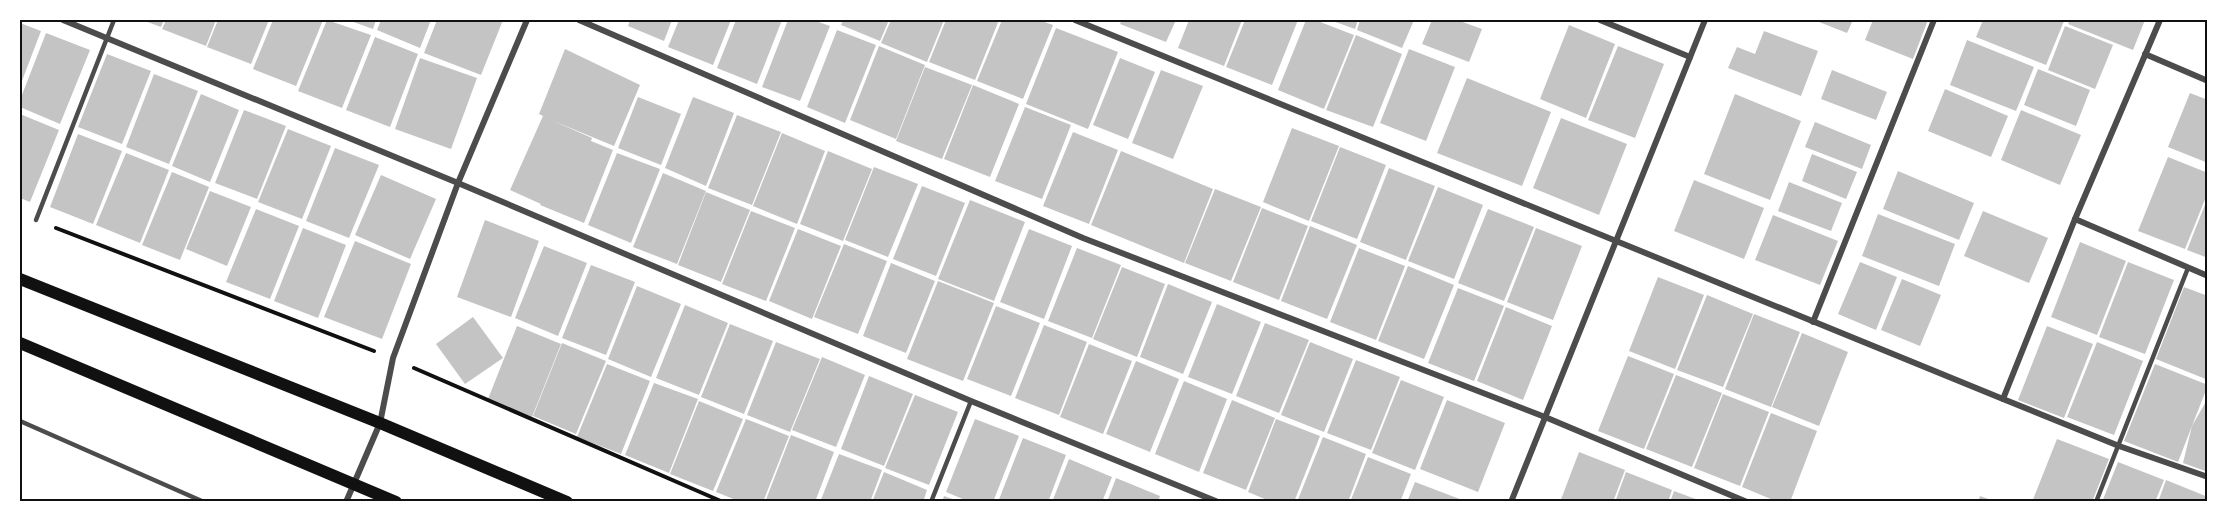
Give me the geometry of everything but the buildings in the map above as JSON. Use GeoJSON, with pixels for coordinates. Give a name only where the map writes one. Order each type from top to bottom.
{"type":"FeatureCollection","features":[{"type":"Feature","properties":{"kind":"main road"},"geometry":{"type":"LineString","coordinates":[[20,279],[380,423],[567,501]]}},
{"type":"Feature","properties":{"kind":"main road"},"geometry":{"type":"LineString","coordinates":[[20,343],[396,501]]}},
{"type":"Feature","properties":{"kind":"street"},"geometry":{"type":"LineString","coordinates":[[63,20],[107,36],[971,400],[1218,501]]}},
{"type":"Feature","properties":{"kind":"street"},"geometry":{"type":"LineString","coordinates":[[346,501],[380,423],[393,358],[458,183],[527,20]]}},
{"type":"Feature","properties":{"kind":"street"},"geometry":{"type":"LineString","coordinates":[[579,20],[1083,238],[1545,417],[1747,501]]}},
{"type":"Feature","properties":{"kind":"street"},"geometry":{"type":"LineString","coordinates":[[1075,20],[2002,399],[2119,446],[2208,477]]}},
{"type":"Feature","properties":{"kind":"street"},"geometry":{"type":"LineString","coordinates":[[1600,20],[1690,57]]}},
{"type":"Feature","properties":{"kind":"street"},"geometry":{"type":"LineString","coordinates":[[1511,501],[1705,20]]}},
{"type":"Feature","properties":{"kind":"street"},"geometry":{"type":"LineString","coordinates":[[1813,322],[1934,20]]}},
{"type":"Feature","properties":{"kind":"street"},"geometry":{"type":"LineString","coordinates":[[2002,399],[2075,219],[2160,20]]}},
{"type":"Feature","properties":{"kind":"street"},"geometry":{"type":"LineString","coordinates":[[2145,54],[2208,81]]}},
{"type":"Feature","properties":{"kind":"street"},"geometry":{"type":"LineString","coordinates":[[2075,219],[2208,276]]}},
{"type":"Feature","properties":{"kind":"lane"},"geometry":{"type":"LineString","coordinates":[[36,220],[114,20]]}},
{"type":"Feature","properties":{"kind":"lane"},"geometry":{"type":"LineString","coordinates":[[2096,501],[2188,268]]}},
{"type":"Feature","properties":{"kind":"lane"},"geometry":{"type":"LineString","coordinates":[[931,501],[971,400]]}},
{"type":"Feature","properties":{"kind":"lane"},"geometry":{"type":"LineString","coordinates":[[20,421],[204,501]]}},
{"type":"Feature","properties":{"kind":"path"},"geometry":{"type":"LineString","coordinates":[[36,220],[393,358],[723,501]]}}]}
